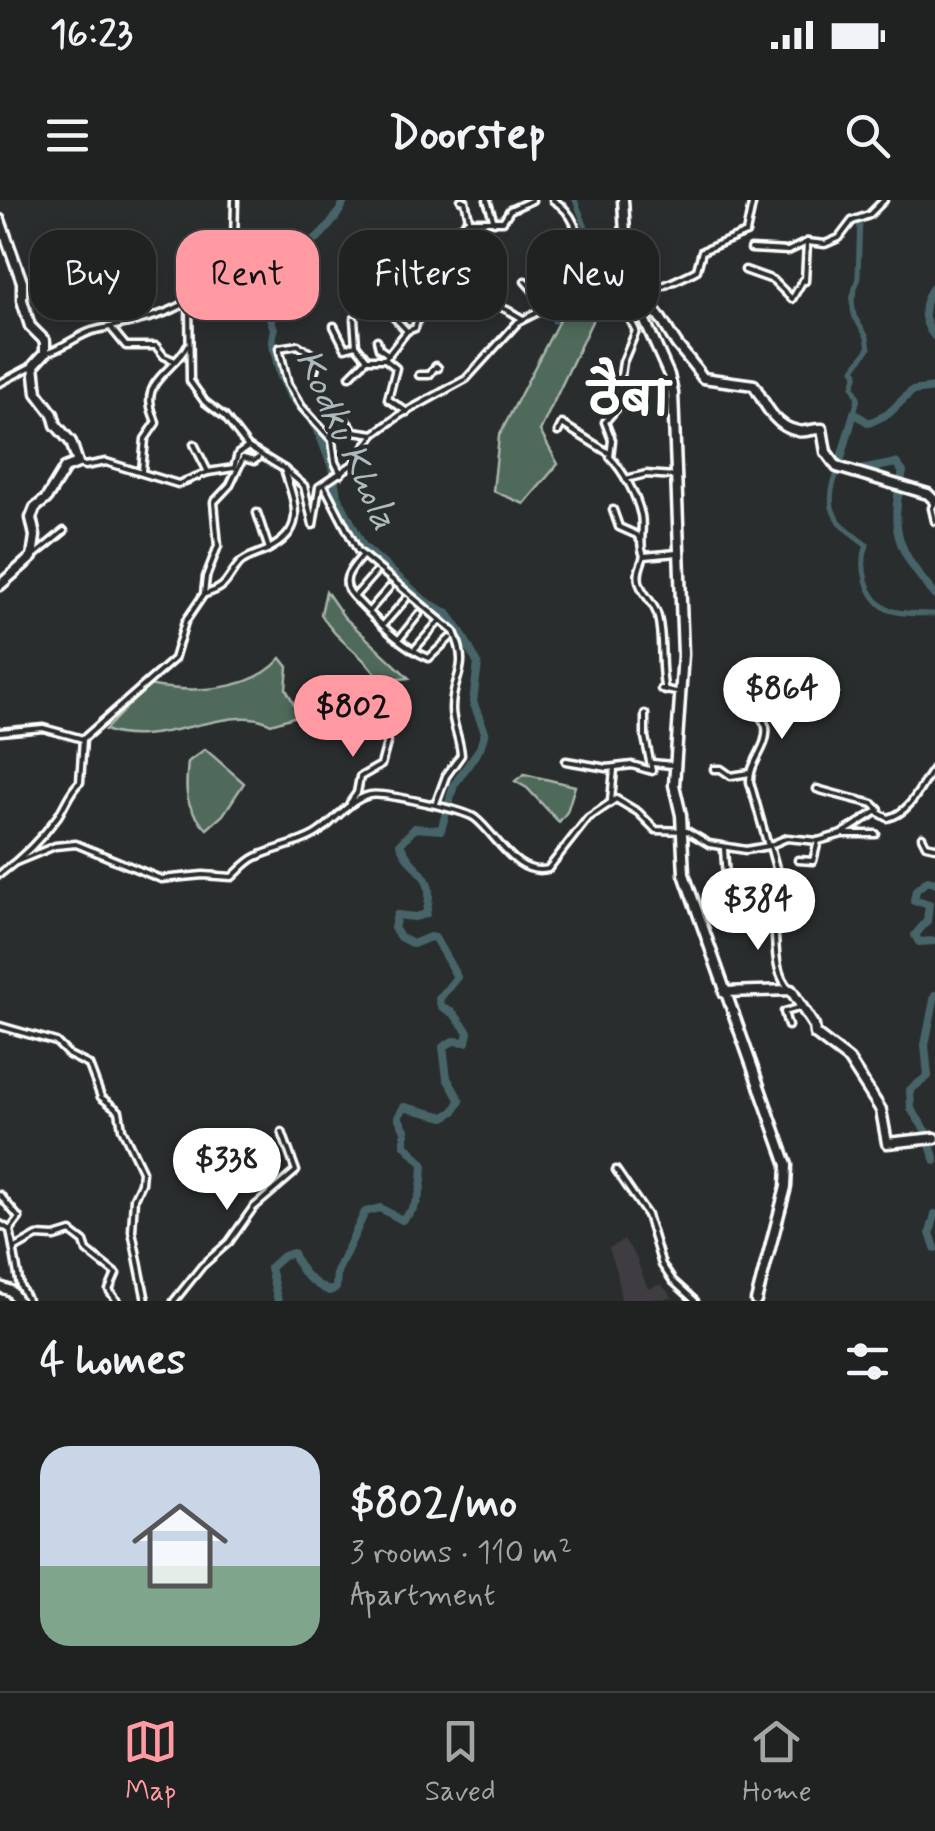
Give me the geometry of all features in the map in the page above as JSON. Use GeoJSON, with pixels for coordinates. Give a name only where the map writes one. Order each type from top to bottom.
{"type":"FeatureCollection","features":[{"type":"Feature","properties":{"kind":"street"},"geometry":{"type":"LineString","coordinates":[[234,230],[235,200]]}},
{"type":"Feature","properties":{"kind":"street"},"geometry":{"type":"LineString","coordinates":[[461,200],[470,223]]}},
{"type":"Feature","properties":{"kind":"street"},"geometry":{"type":"LineString","coordinates":[[487,200],[494,222]]}},
{"type":"Feature","properties":{"kind":"street"},"geometry":{"type":"LineString","coordinates":[[458,230],[466,221],[503,222],[510,210],[532,200]]}},
{"type":"Feature","properties":{"kind":"street"},"geometry":{"type":"LineString","coordinates":[[553,200],[568,212],[579,230]]}},
{"type":"Feature","properties":{"kind":"street"},"geometry":{"type":"LineString","coordinates":[[623,200],[625,230]]}},
{"type":"Feature","properties":{"kind":"street"},"geometry":{"type":"LineString","coordinates":[[659,286],[697,270],[702,252],[746,233],[753,200]]}},
{"type":"Feature","properties":{"kind":"street"},"geometry":{"type":"LineString","coordinates":[[751,249],[788,250],[807,242],[825,244],[839,238],[852,220],[869,215],[884,200]]}},
{"type":"Feature","properties":{"kind":"street"},"geometry":{"type":"LineString","coordinates":[[0,220],[22,282],[22,300],[30,326],[44,338],[45,353]]}},
{"type":"Feature","properties":{"kind":"street"},"geometry":{"type":"LineString","coordinates":[[745,270],[773,280],[785,295],[794,298],[805,281],[807,242]]}},
{"type":"Feature","properties":{"kind":"street"},"geometry":{"type":"LineString","coordinates":[[0,383],[34,365],[45,353],[94,330],[112,329],[176,306]]}},
{"type":"Feature","properties":{"kind":"street"},"geometry":{"type":"LineString","coordinates":[[507,308],[522,318]]}},
{"type":"Feature","properties":{"kind":"street"},"geometry":{"type":"LineString","coordinates":[[659,315],[704,378],[754,385],[763,406],[785,426],[797,431],[822,430],[826,452],[837,467],[928,494],[935,502],[935,520]]}},
{"type":"Feature","properties":{"kind":"street"},"geometry":{"type":"LineString","coordinates":[[190,320],[190,381],[248,447],[304,486],[313,525],[317,493],[353,464],[374,434],[466,380],[527,316]]}},
{"type":"Feature","properties":{"kind":"street"},"geometry":{"type":"LineString","coordinates":[[354,320],[356,346],[367,359]]}},
{"type":"Feature","properties":{"kind":"street"},"geometry":{"type":"LineString","coordinates":[[397,320],[407,331]]}},
{"type":"Feature","properties":{"kind":"street"},"geometry":{"type":"LineString","coordinates":[[350,376],[367,359],[387,357],[407,331],[415,328],[417,320]]}},
{"type":"Feature","properties":{"kind":"street"},"geometry":{"type":"LineString","coordinates":[[609,453],[612,440],[605,422],[616,409],[623,362],[636,331],[631,320]]}},
{"type":"Feature","properties":{"kind":"street"},"geometry":{"type":"LineString","coordinates":[[647,320],[672,384],[682,693],[674,765],[686,884],[787,1165],[783,1202],[756,1301]]}},
{"type":"Feature","properties":{"kind":"street"},"geometry":{"type":"LineString","coordinates":[[334,326],[345,348],[356,346]]}},
{"type":"Feature","properties":{"kind":"street"},"geometry":{"type":"LineString","coordinates":[[112,329],[126,346],[156,346],[164,356],[176,361]]}},
{"type":"Feature","properties":{"kind":"street"},"geometry":{"type":"LineString","coordinates":[[377,340],[396,368],[388,399],[407,412]]}},
{"type":"Feature","properties":{"kind":"street"},"geometry":{"type":"LineString","coordinates":[[142,473],[145,439],[156,423],[150,394],[163,372],[190,342]]}},
{"type":"Feature","properties":{"kind":"street"},"geometry":{"type":"LineString","coordinates":[[313,377],[318,358],[298,345],[278,348],[288,384],[302,407],[332,440],[339,475]]}},
{"type":"Feature","properties":{"kind":"street"},"geometry":{"type":"LineString","coordinates":[[34,365],[37,393],[71,442],[78,463]]}},
{"type":"Feature","properties":{"kind":"street"},"geometry":{"type":"LineString","coordinates":[[419,374],[429,375],[438,368]]}},
{"type":"Feature","properties":{"kind":"street"},"geometry":{"type":"LineString","coordinates":[[334,406],[354,432],[374,434]]}},
{"type":"Feature","properties":{"kind":"street"},"geometry":{"type":"LineString","coordinates":[[558,432],[562,424],[609,453],[626,479],[641,514],[644,556],[638,575],[659,619],[663,690],[682,693]]}},
{"type":"Feature","properties":{"kind":"street"},"geometry":{"type":"LineString","coordinates":[[194,444],[208,472]]}},
{"type":"Feature","properties":{"kind":"street"},"geometry":{"type":"LineString","coordinates":[[32,556],[35,536],[31,518],[66,468],[78,463],[85,466],[106,462],[178,484],[208,472],[234,468],[238,454],[248,447]]}},
{"type":"Feature","properties":{"kind":"street"},"geometry":{"type":"LineString","coordinates":[[0,874],[47,831],[80,782],[83,740],[174,659],[185,622],[204,594],[218,546],[214,502],[230,484],[243,458],[254,461],[258,456]]}},
{"type":"Feature","properties":{"kind":"street"},"geometry":{"type":"LineString","coordinates":[[204,594],[226,585],[240,563],[282,542],[296,521],[296,505],[284,469]]}},
{"type":"Feature","properties":{"kind":"street"},"geometry":{"type":"LineString","coordinates":[[626,479],[646,474],[675,476]]}},
{"type":"Feature","properties":{"kind":"street"},"geometry":{"type":"LineString","coordinates":[[326,483],[336,512],[363,554],[454,632],[463,656],[452,705],[460,755],[446,776],[436,803]]}},
{"type":"Feature","properties":{"kind":"street"},"geometry":{"type":"LineString","coordinates":[[612,510],[620,527],[640,540]]}},
{"type":"Feature","properties":{"kind":"street"},"geometry":{"type":"LineString","coordinates":[[257,513],[270,548]]}},
{"type":"Feature","properties":{"kind":"street"},"geometry":{"type":"LineString","coordinates":[[0,584],[64,531]]}},
{"type":"Feature","properties":{"kind":"street"},"geometry":{"type":"LineString","coordinates":[[644,556],[677,553]]}},
{"type":"Feature","properties":{"kind":"street"},"geometry":{"type":"LineString","coordinates":[[363,554],[345,582],[354,598],[399,639],[430,658],[450,638]]}},
{"type":"Feature","properties":{"kind":"street"},"geometry":{"type":"LineString","coordinates":[[354,598],[376,573]]}},
{"type":"Feature","properties":{"kind":"street"},"geometry":{"type":"LineString","coordinates":[[369,611],[389,588]]}},
{"type":"Feature","properties":{"kind":"street"},"geometry":{"type":"LineString","coordinates":[[383,625],[406,599]]}},
{"type":"Feature","properties":{"kind":"street"},"geometry":{"type":"LineString","coordinates":[[399,639],[419,614]]}},
{"type":"Feature","properties":{"kind":"street"},"geometry":{"type":"LineString","coordinates":[[414,650],[440,620]]}},
{"type":"Feature","properties":{"kind":"street"},"geometry":{"type":"LineString","coordinates":[[754,706],[766,731],[750,773],[784,897],[776,904],[760,908]]}},
{"type":"Feature","properties":{"kind":"street"},"geometry":{"type":"LineString","coordinates":[[566,761],[614,768],[632,765],[652,771],[645,714]]}},
{"type":"Feature","properties":{"kind":"street"},"geometry":{"type":"LineString","coordinates":[[0,732],[43,728],[83,740]]}},
{"type":"Feature","properties":{"kind":"street"},"geometry":{"type":"LineString","coordinates":[[347,808],[357,793],[360,777],[381,765],[387,743],[385,728]]}},
{"type":"Feature","properties":{"kind":"street"},"geometry":{"type":"LineString","coordinates":[[652,763],[674,765]]}},
{"type":"Feature","properties":{"kind":"street"},"geometry":{"type":"LineString","coordinates":[[817,789],[856,803],[873,804],[877,812],[888,818],[900,814],[915,799],[935,767]]}},
{"type":"Feature","properties":{"kind":"street"},"geometry":{"type":"LineString","coordinates":[[610,800],[614,768]]}},
{"type":"Feature","properties":{"kind":"street"},"geometry":{"type":"LineString","coordinates":[[714,769],[731,776],[750,773]]}},
{"type":"Feature","properties":{"kind":"street"},"geometry":{"type":"LineString","coordinates":[[16,862],[55,846],[76,844],[161,879],[232,877],[258,856],[288,848],[320,831],[347,808],[373,794],[436,803],[476,819],[518,862],[540,871],[548,869],[588,818],[610,800],[616,799],[638,812],[660,832],[682,831],[720,847],[746,850],[787,838],[818,841],[842,834],[877,812]]}},
{"type":"Feature","properties":{"kind":"street"},"geometry":{"type":"LineString","coordinates":[[842,834],[876,834]]}},
{"type":"Feature","properties":{"kind":"street"},"geometry":{"type":"LineString","coordinates":[[922,836],[926,846],[935,846]]}},
{"type":"Feature","properties":{"kind":"street"},"geometry":{"type":"LineString","coordinates":[[798,860],[814,862],[818,841]]}},
{"type":"Feature","properties":{"kind":"street"},"geometry":{"type":"LineString","coordinates":[[720,847],[732,889],[748,894],[776,934],[774,946],[780,976],[802,1006],[815,1034],[849,1060],[881,1110],[888,1143],[932,1139]]}},
{"type":"Feature","properties":{"kind":"street"},"geometry":{"type":"LineString","coordinates":[[724,992],[791,990]]}},
{"type":"Feature","properties":{"kind":"street"},"geometry":{"type":"LineString","coordinates":[[788,1026],[784,1012],[802,1006]]}},
{"type":"Feature","properties":{"kind":"street"},"geometry":{"type":"LineString","coordinates":[[0,1026],[56,1042],[69,1056],[89,1065],[101,1097],[119,1111],[122,1129],[142,1171],[134,1198],[132,1231],[146,1301]]}},
{"type":"Feature","properties":{"kind":"street"},"geometry":{"type":"LineString","coordinates":[[174,1301],[202,1266],[229,1242],[252,1208],[296,1171],[282,1132]]}},
{"type":"Feature","properties":{"kind":"street"},"geometry":{"type":"LineString","coordinates":[[616,1170],[647,1215],[662,1265],[673,1282],[695,1301]]}},
{"type":"Feature","properties":{"kind":"street"},"geometry":{"type":"LineString","coordinates":[[0,1195],[19,1218],[10,1230]]}},
{"type":"Feature","properties":{"kind":"street"},"geometry":{"type":"LineString","coordinates":[[0,1224],[10,1230],[20,1286],[28,1301]]}},
{"type":"Feature","properties":{"kind":"street"},"geometry":{"type":"LineString","coordinates":[[14,1250],[36,1236],[55,1237],[71,1232],[116,1274],[108,1290],[117,1301]]}},
{"type":"Feature","properties":{"kind":"street"},"geometry":{"type":"LineString","coordinates":[[0,1286],[12,1291],[18,1301]]}},
{"type":"Feature","properties":{"kind":"shaded area"},"geometry":{"type":"Polygon","coordinates":[[[624,1240],[635,1255],[648,1289],[661,1284],[673,1298],[621,1300],[609,1248],[624,1240]]]}},
{"type":"Feature","properties":{"kind":"green space"},"geometry":{"type":"Polygon","coordinates":[[[559,320],[593,320],[540,431],[558,464],[524,504],[493,491],[499,436],[559,320]]]}},
{"type":"Feature","properties":{"kind":"green space"},"geometry":{"type":"Polygon","coordinates":[[[326,591],[344,617],[409,678],[380,681],[321,614],[326,591]]]}},
{"type":"Feature","properties":{"kind":"green space"},"geometry":{"type":"Polygon","coordinates":[[[281,658],[288,667],[286,689],[300,715],[271,724],[235,718],[146,735],[105,730],[148,685],[219,688],[253,678],[281,658]]]}},
{"type":"Feature","properties":{"kind":"green space"},"geometry":{"type":"Polygon","coordinates":[[[205,749],[244,783],[223,815],[207,829],[190,806],[187,791],[188,762],[205,749]]]}},
{"type":"Feature","properties":{"kind":"green space"},"geometry":{"type":"Polygon","coordinates":[[[524,774],[575,786],[567,812],[559,822],[527,788],[515,781],[524,774]]]}},
{"type":"Feature","properties":{"kind":"waterway","name":"Kodku Khola"},"geometry":{"type":"LineString","coordinates":[[278,1301],[270,1268],[283,1256],[293,1253],[306,1276],[329,1291],[336,1288],[337,1272],[365,1212],[380,1208],[402,1220],[413,1208],[421,1188],[423,1164],[405,1145],[405,1130],[398,1117],[404,1107],[445,1117],[454,1111],[460,1101],[447,1078],[443,1047],[453,1041],[466,1042],[468,1032],[454,1014],[441,1006],[439,999],[457,977],[435,938],[413,944],[400,937],[394,928],[397,915],[426,914],[429,899],[426,881],[400,844],[415,828],[441,830],[454,785],[480,748],[485,732],[473,702],[478,664],[447,613],[425,601],[363,546],[337,495],[332,467],[317,428],[290,395],[280,374],[272,342],[274,329],[265,304],[265,288],[278,259],[299,252],[318,237],[345,200]]}},
{"type":"Feature","properties":{"kind":"waterway"},"geometry":{"type":"LineString","coordinates":[[554,321],[556,313],[589,281],[579,274],[592,243],[575,200]]}},
{"type":"Feature","properties":{"kind":"waterway"},"geometry":{"type":"LineString","coordinates":[[841,464],[858,398],[853,386],[857,373],[854,369],[869,348],[854,316],[852,300],[858,277],[860,218]]}},
{"type":"Feature","properties":{"kind":"waterway"},"geometry":{"type":"LineString","coordinates":[[935,285],[924,311],[935,337]]}},
{"type":"Feature","properties":{"kind":"waterway"},"geometry":{"type":"LineString","coordinates":[[935,388],[912,391],[888,414],[869,423],[854,413],[839,465],[856,471],[896,463],[903,472],[896,510],[899,539],[912,565],[935,595]]}},
{"type":"Feature","properties":{"kind":"waterway"},"geometry":{"type":"LineString","coordinates":[[838,471],[832,506],[847,530],[867,545],[864,571],[874,597],[892,611],[935,614]]}},
{"type":"Feature","properties":{"kind":"waterway"},"geometry":{"type":"LineString","coordinates":[[935,883],[928,880],[916,890],[914,901],[929,904],[927,921],[915,935],[919,942],[935,941]]}},
{"type":"Feature","properties":{"kind":"waterway"},"geometry":{"type":"LineString","coordinates":[[935,995],[925,1045],[928,1076],[910,1090],[911,1109],[926,1131],[935,1161]]}},
{"type":"Feature","properties":{"kind":"waterway"},"geometry":{"type":"LineString","coordinates":[[935,1214],[930,1233],[935,1248]]}},
{"type":"Feature","properties":{"kind":"district","name":"ठैबा"},"geometry":{"type":"Point","coordinates":[629,399]}}]}
